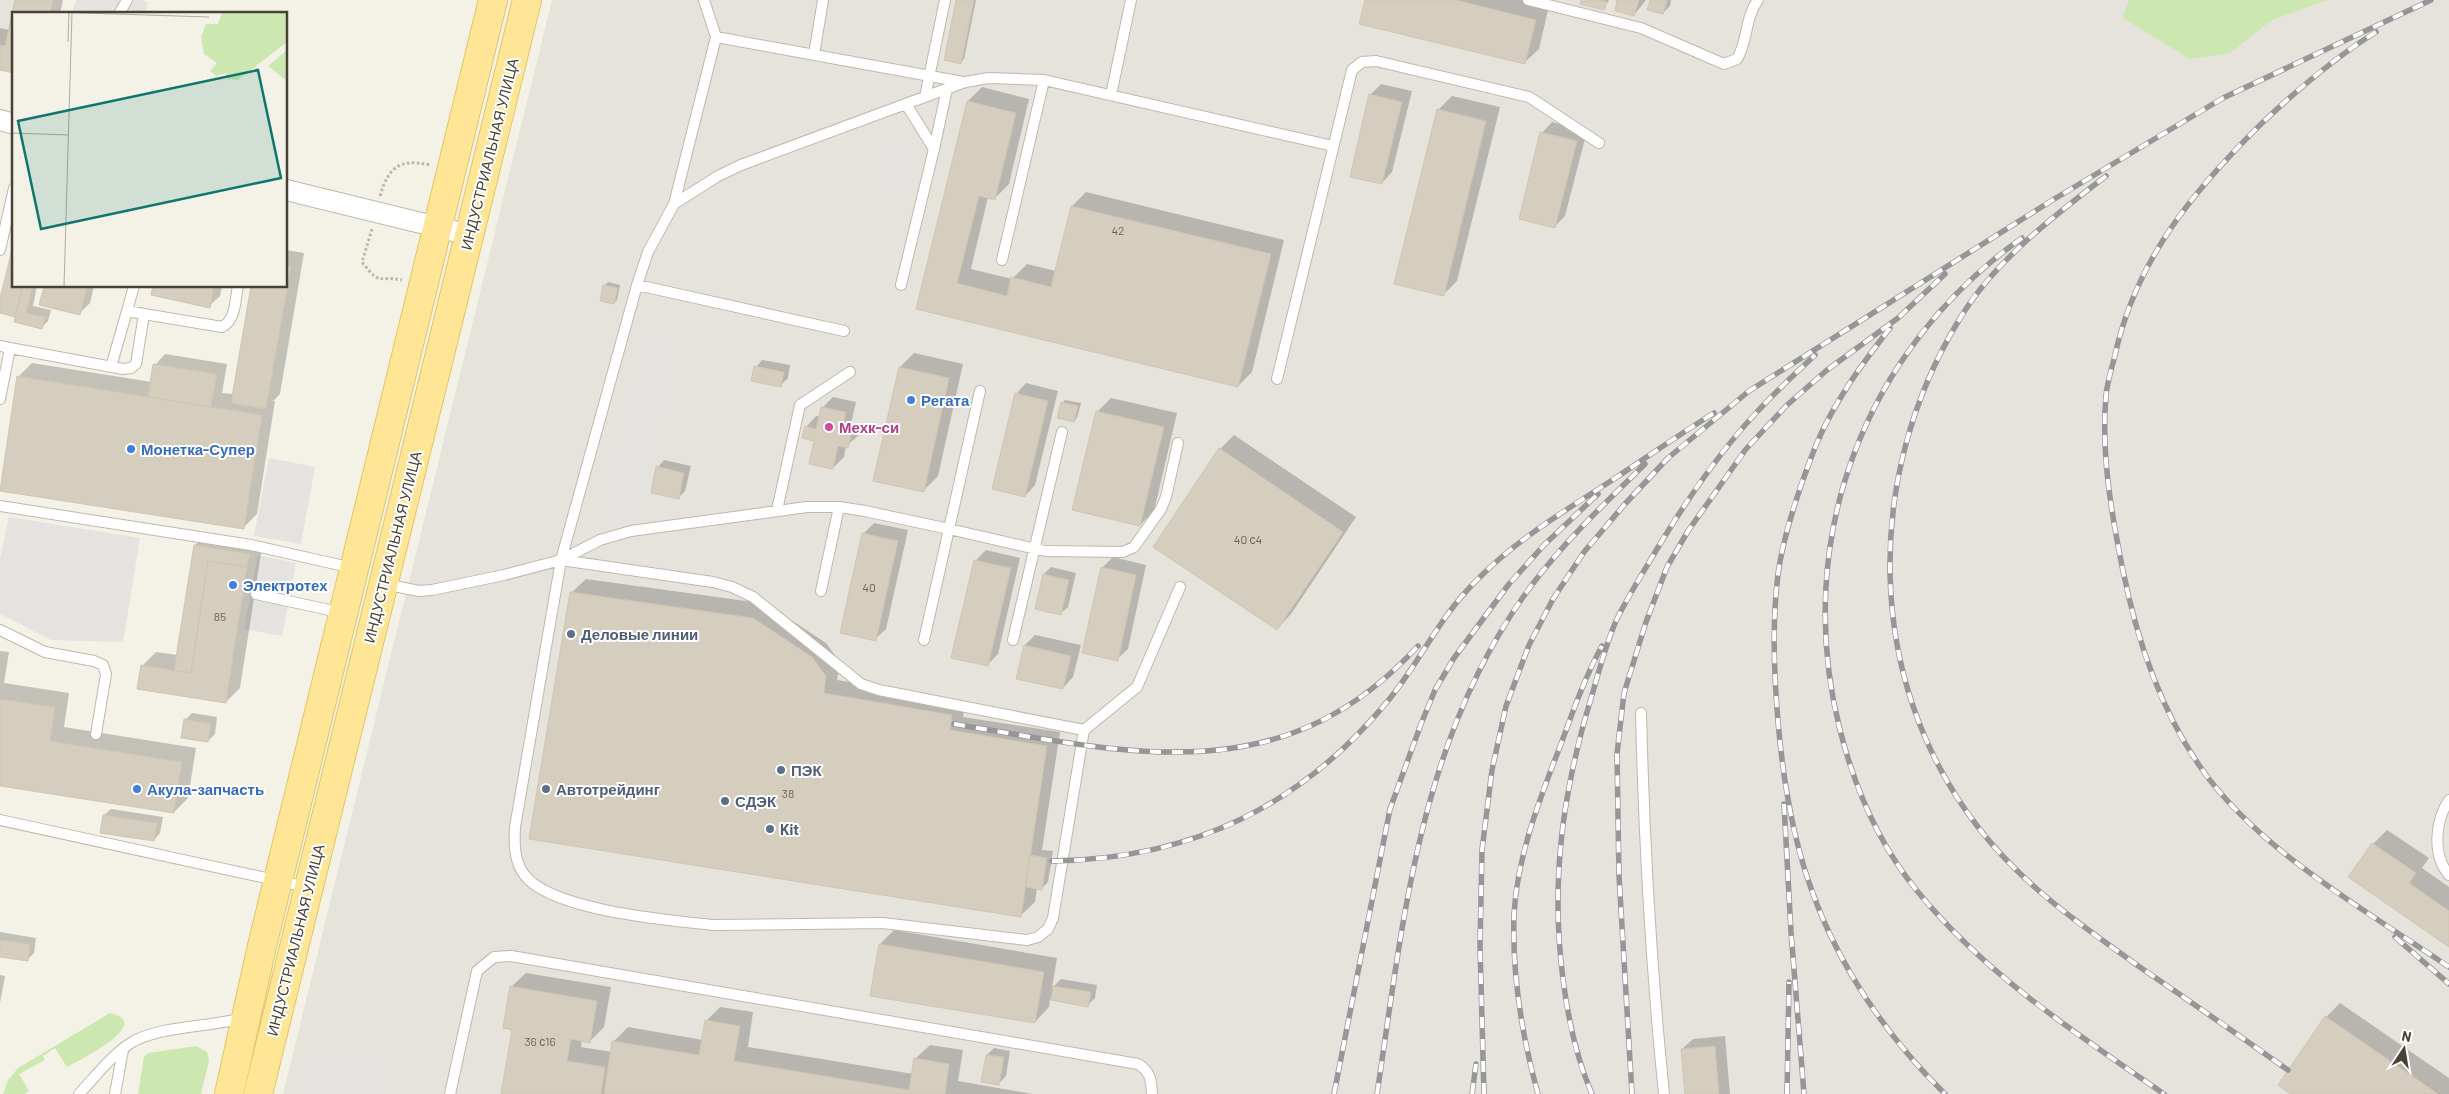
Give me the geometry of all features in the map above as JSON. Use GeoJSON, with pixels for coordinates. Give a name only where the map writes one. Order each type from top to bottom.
{"type":"FeatureCollection","features":[{"type":"Feature","properties":{"kind":"main road","name":"ИНДУСТРИАЛЬНАЯ УЛИЦА"},"geometry":{"type":"LineString","coordinates":[[229,1094],[278,881],[493,0]]}},
{"type":"Feature","properties":{"kind":"main road","name":"ИНДУСТРИАЛЬНАЯ УЛИЦА"},"geometry":{"type":"LineString","coordinates":[[258,1094],[307,887],[527,0]]}},
{"type":"Feature","properties":{"kind":"street"},"geometry":{"type":"LineString","coordinates":[[288,190],[470,235]]}},
{"type":"Feature","properties":{"kind":"lane"},"geometry":{"type":"LineString","coordinates":[[121,12],[127,0]]}},
{"type":"Feature","properties":{"kind":"lane"},"geometry":{"type":"LineString","coordinates":[[704,0],[716,37],[674,204],[648,252],[637,284],[561,560],[514,846],[517,861],[528,879],[540,889],[562,899],[588,907],[713,925],[882,923],[1014,940],[1038,937],[1048,929],[1053,918],[1084,730],[1137,687],[1180,587]]}},
{"type":"Feature","properties":{"kind":"lane"},"geometry":{"type":"LineString","coordinates":[[814,55],[823,0]]}},
{"type":"Feature","properties":{"kind":"lane"},"geometry":{"type":"LineString","coordinates":[[925,97],[945,0]]}},
{"type":"Feature","properties":{"kind":"lane"},"geometry":{"type":"LineString","coordinates":[[1111,95],[1131,0]]}},
{"type":"Feature","properties":{"kind":"lane"},"geometry":{"type":"LineString","coordinates":[[1528,0],[1641,28],[1724,64],[1737,60],[1742,52],[1749,18],[1758,0]]}},
{"type":"Feature","properties":{"kind":"lane"},"geometry":{"type":"LineString","coordinates":[[716,37],[965,82]]}},
{"type":"Feature","properties":{"kind":"lane"},"geometry":{"type":"LineString","coordinates":[[1277,380],[1352,70],[1362,62],[1376,61],[1529,97],[1599,143]]}},
{"type":"Feature","properties":{"kind":"lane"},"geometry":{"type":"LineString","coordinates":[[674,204],[718,176],[741,165],[965,82],[989,78],[1044,80],[1334,146]]}},
{"type":"Feature","properties":{"kind":"lane"},"geometry":{"type":"LineString","coordinates":[[1002,260],[1044,80]]}},
{"type":"Feature","properties":{"kind":"lane"},"geometry":{"type":"LineString","coordinates":[[901,285],[947,89]]}},
{"type":"Feature","properties":{"kind":"lane"},"geometry":{"type":"LineString","coordinates":[[906,104],[934,149]]}},
{"type":"Feature","properties":{"kind":"lane"},"geometry":{"type":"LineString","coordinates":[[0,250],[12,197]]}},
{"type":"Feature","properties":{"kind":"lane"},"geometry":{"type":"LineString","coordinates":[[637,284],[844,331]]}},
{"type":"Feature","properties":{"kind":"lane"},"geometry":{"type":"LineString","coordinates":[[111,367],[133,288]]}},
{"type":"Feature","properties":{"kind":"lane"},"geometry":{"type":"LineString","coordinates":[[127,311],[222,327],[228,324],[232,318],[238,288]]}},
{"type":"Feature","properties":{"kind":"lane"},"geometry":{"type":"LineString","coordinates":[[0,399],[5,347],[111,367],[131,368],[136,364],[144,314]]}},
{"type":"Feature","properties":{"kind":"lane"},"geometry":{"type":"LineString","coordinates":[[777,510],[800,405],[850,372]]}},
{"type":"Feature","properties":{"kind":"lane"},"geometry":{"type":"LineString","coordinates":[[924,640],[980,391]]}},
{"type":"Feature","properties":{"kind":"lane"},"geometry":{"type":"LineString","coordinates":[[1013,640],[1062,432]]}},
{"type":"Feature","properties":{"kind":"lane"},"geometry":{"type":"LineString","coordinates":[[383,584],[419,591],[432,590],[504,575],[561,560],[600,540],[631,530],[807,506],[839,507],[949,529],[1035,549],[1110,554],[1123,552],[1134,547],[1161,509],[1166,497],[1178,443]]}},
{"type":"Feature","properties":{"kind":"lane"},"geometry":{"type":"LineString","coordinates":[[0,506],[251,545],[355,568]]}},
{"type":"Feature","properties":{"kind":"lane"},"geometry":{"type":"LineString","coordinates":[[822,591],[839,507]]}},
{"type":"Feature","properties":{"kind":"lane"},"geometry":{"type":"LineString","coordinates":[[561,560],[713,582],[732,587],[753,597],[861,684],[879,690],[1084,730]]}},
{"type":"Feature","properties":{"kind":"lane"},"geometry":{"type":"LineString","coordinates":[[256,594],[344,613]]}},
{"type":"Feature","properties":{"kind":"lane"},"geometry":{"type":"LineString","coordinates":[[0,630],[39,650],[94,661],[102,666],[106,674],[96,734]]}},
{"type":"Feature","properties":{"kind":"lane"},"geometry":{"type":"LineString","coordinates":[[1641,713],[1644,846],[1652,976],[1664,1094]]}},
{"type":"Feature","properties":{"kind":"lane"},"geometry":{"type":"LineString","coordinates":[[2449,800],[2438,829],[2438,849],[2441,866],[2449,874]]}},
{"type":"Feature","properties":{"kind":"lane"},"geometry":{"type":"LineString","coordinates":[[0,820],[307,887]]}},
{"type":"Feature","properties":{"kind":"lane"},"geometry":{"type":"LineString","coordinates":[[450,1094],[477,971],[484,963],[494,957],[512,956],[1138,1064],[1146,1069],[1150,1075],[1152,1094]]}},
{"type":"Feature","properties":{"kind":"lane"},"geometry":{"type":"LineString","coordinates":[[79,1094],[123,1049],[153,1033],[220,1024],[246,1018]]}},
{"type":"Feature","properties":{"kind":"lane"},"geometry":{"type":"LineString","coordinates":[[115,1094],[123,1049]]}},
{"type":"Feature","properties":{"kind":"shaded area"},"geometry":{"type":"Polygon","coordinates":[[[0,0],[53,0],[20,12],[12,12],[12,22],[0,70],[0,0]]]}},
{"type":"Feature","properties":{"kind":"shaded area"},"geometry":{"type":"Polygon","coordinates":[[[76,0],[141,0],[148,2],[146,12],[73,12],[76,0]]]}},
{"type":"Feature","properties":{"kind":"shaded area"},"geometry":{"type":"Polygon","coordinates":[[[552,0],[2449,0],[2449,1094],[283,1094],[552,0]]]}},
{"type":"Feature","properties":{"kind":"shaded area"},"geometry":{"type":"Polygon","coordinates":[[[883,133],[921,142],[907,202],[869,193],[883,133]]]}},
{"type":"Feature","properties":{"kind":"shaded area"},"geometry":{"type":"Polygon","coordinates":[[[641,335],[681,345],[643,501],[646,517],[609,527],[600,500],[641,335]]]}},
{"type":"Feature","properties":{"kind":"shaded area"},"geometry":{"type":"Polygon","coordinates":[[[269,458],[315,467],[301,544],[254,536],[269,458]]]}},
{"type":"Feature","properties":{"kind":"shaded area"},"geometry":{"type":"Polygon","coordinates":[[[9,517],[140,538],[123,642],[51,640],[0,614],[0,558],[9,517]]]}},
{"type":"Feature","properties":{"kind":"shaded area"},"geometry":{"type":"Polygon","coordinates":[[[258,555],[296,563],[282,636],[244,629],[258,555]]]}},
{"type":"Feature","properties":{"kind":"shaded area"},"geometry":{"type":"Polygon","coordinates":[[[308,1044],[386,1063],[378,1094],[296,1094],[308,1044]]]}},
{"type":"Feature","properties":{"kind":"green space"},"geometry":{"type":"Polygon","coordinates":[[[2129,0],[2328,0],[2272,20],[2230,53],[2190,59],[2123,18],[2129,0]]]}},
{"type":"Feature","properties":{"kind":"green space"},"geometry":{"type":"Polygon","coordinates":[[[110,1013],[122,1018],[124,1025],[120,1033],[110,1042],[67,1067],[55,1048],[43,1056],[45,1060],[19,1074],[29,1091],[24,1094],[3,1094],[8,1080],[18,1068],[110,1013]]]}},
{"type":"Feature","properties":{"kind":"green space"},"geometry":{"type":"Polygon","coordinates":[[[196,1046],[207,1052],[209,1061],[201,1094],[138,1094],[144,1057],[148,1053],[196,1046]]]}},
{"type":"Feature","properties":{"kind":"building"},"geometry":{"type":"Polygon","coordinates":[[[15,0],[53,0],[50,12],[12,12],[15,0]]]}},
{"type":"Feature","properties":{"kind":"building"},"geometry":{"type":"Polygon","coordinates":[[[956,0],[974,0],[961,64],[944,60],[956,0]]]}},
{"type":"Feature","properties":{"kind":"building"},"geometry":{"type":"Polygon","coordinates":[[[1365,0],[1456,0],[1536,20],[1525,64],[1359,24],[1365,0]]]}},
{"type":"Feature","properties":{"kind":"building"},"geometry":{"type":"Polygon","coordinates":[[[1581,0],[1607,2],[1604,10],[1580,4],[1581,0]]]}},
{"type":"Feature","properties":{"kind":"building"},"geometry":{"type":"Polygon","coordinates":[[[1617,0],[1639,0],[1634,16],[1615,11],[1617,0]]]}},
{"type":"Feature","properties":{"kind":"building"},"geometry":{"type":"Polygon","coordinates":[[[1650,0],[1667,0],[1663,14],[1647,10],[1650,0]]]}},
{"type":"Feature","properties":{"kind":"building"},"geometry":{"type":"Polygon","coordinates":[[[12,14],[12,73],[0,70],[0,45],[5,46],[12,14]]]}},
{"type":"Feature","properties":{"kind":"building"},"geometry":{"type":"Polygon","coordinates":[[[1369,94],[1402,102],[1382,184],[1350,177],[1369,94]]]}},
{"type":"Feature","properties":{"kind":"building"},"geometry":{"type":"Polygon","coordinates":[[[967,101],[1016,113],[995,200],[979,196],[957,283],[1007,296],[1011,277],[1051,287],[1071,206],[1271,254],[1238,387],[916,309],[967,101]]]}},
{"type":"Feature","properties":{"kind":"building"},"geometry":{"type":"Polygon","coordinates":[[[1437,109],[1486,121],[1444,296],[1394,284],[1437,109]]]}},
{"type":"Feature","properties":{"kind":"building"},"geometry":{"type":"Polygon","coordinates":[[[1540,132],[1577,141],[1555,228],[1519,219],[1540,132]]]}},
{"type":"Feature","properties":{"kind":"building"},"geometry":{"type":"Polygon","coordinates":[[[12,250],[12,288],[22,288],[15,317],[0,313],[0,298],[12,250]]]}},
{"type":"Feature","properties":{"kind":"building"},"geometry":{"type":"Polygon","coordinates":[[[288,266],[291,267],[288,284],[288,266]]]}},
{"type":"Feature","properties":{"kind":"building"},"geometry":{"type":"Polygon","coordinates":[[[603,285],[618,288],[614,304],[600,301],[603,285]]]}},
{"type":"Feature","properties":{"kind":"building"},"geometry":{"type":"Polygon","coordinates":[[[22,288],[32,288],[26,313],[45,317],[42,329],[14,322],[22,288]]]}},
{"type":"Feature","properties":{"kind":"building"},"geometry":{"type":"Polygon","coordinates":[[[43,288],[87,288],[80,315],[39,305],[43,288]]]}},
{"type":"Feature","properties":{"kind":"building"},"geometry":{"type":"Polygon","coordinates":[[[153,288],[214,288],[210,308],[151,295],[153,288]]]}},
{"type":"Feature","properties":{"kind":"building"},"geometry":{"type":"Polygon","coordinates":[[[251,288],[287,288],[266,409],[231,403],[251,288]]]}},
{"type":"Feature","properties":{"kind":"building"},"geometry":{"type":"Polygon","coordinates":[[[153,364],[217,374],[211,407],[148,397],[153,364]]]}},
{"type":"Feature","properties":{"kind":"building"},"geometry":{"type":"Polygon","coordinates":[[[754,366],[784,372],[781,387],[751,381],[754,366]]]}},
{"type":"Feature","properties":{"kind":"building"},"geometry":{"type":"Polygon","coordinates":[[[899,367],[949,378],[924,492],[873,481],[899,367]]]}},
{"type":"Feature","properties":{"kind":"building","name":"Монетка-Супер"},"geometry":{"type":"Polygon","coordinates":[[[17,376],[262,415],[244,529],[0,491],[17,376]]]}},
{"type":"Feature","properties":{"kind":"building"},"geometry":{"type":"Polygon","coordinates":[[[1015,393],[1048,401],[1025,497],[992,489],[1015,393]]]}},
{"type":"Feature","properties":{"kind":"building"},"geometry":{"type":"Polygon","coordinates":[[[1061,402],[1078,406],[1074,422],[1057,418],[1061,402]]]}},
{"type":"Feature","properties":{"kind":"building"},"geometry":{"type":"Polygon","coordinates":[[[821,407],[846,412],[841,434],[851,436],[848,448],[838,446],[833,469],[809,464],[814,441],[802,438],[805,426],[816,429],[821,407]]]}},
{"type":"Feature","properties":{"kind":"building"},"geometry":{"type":"Polygon","coordinates":[[[1096,411],[1164,427],[1140,526],[1072,510],[1096,411]]]}},
{"type":"Feature","properties":{"kind":"building"},"geometry":{"type":"Polygon","coordinates":[[[1219,448],[1343,532],[1277,630],[1153,547],[1219,448]]]}},
{"type":"Feature","properties":{"kind":"building"},"geometry":{"type":"Polygon","coordinates":[[[656,466],[684,473],[679,499],[651,493],[656,466]]]}},
{"type":"Feature","properties":{"kind":"building"},"geometry":{"type":"Polygon","coordinates":[[[862,533],[898,541],[876,641],[840,633],[862,533]]]}},
{"type":"Feature","properties":{"kind":"building"},"geometry":{"type":"Polygon","coordinates":[[[194,545],[250,554],[247,567],[208,561],[191,673],[174,670],[194,545]]]}},
{"type":"Feature","properties":{"kind":"building"},"geometry":{"type":"Polygon","coordinates":[[[974,560],[1011,568],[988,666],[951,658],[974,560]]]}},
{"type":"Feature","properties":{"kind":"building"},"geometry":{"type":"Polygon","coordinates":[[[208,561],[247,567],[226,703],[137,689],[141,665],[191,673],[208,561]]]}},
{"type":"Feature","properties":{"kind":"building"},"geometry":{"type":"Polygon","coordinates":[[[1101,567],[1136,575],[1118,661],[1082,653],[1101,567]]]}},
{"type":"Feature","properties":{"kind":"building"},"geometry":{"type":"Polygon","coordinates":[[[1043,574],[1069,580],[1061,615],[1035,609],[1043,574]]]}},
{"type":"Feature","properties":{"kind":"building"},"geometry":{"type":"Polygon","coordinates":[[[570,592],[753,618],[812,657],[826,676],[824,693],[952,715],[950,730],[1047,746],[1021,917],[529,839],[570,592]]]}},
{"type":"Feature","properties":{"kind":"building"},"geometry":{"type":"Polygon","coordinates":[[[1024,645],[1071,656],[1063,689],[1016,679],[1024,645]]]}},
{"type":"Feature","properties":{"kind":"building"},"geometry":{"type":"Polygon","coordinates":[[[0,699],[55,707],[50,741],[182,762],[174,813],[0,786],[0,699]]]}},
{"type":"Feature","properties":{"kind":"building"},"geometry":{"type":"Polygon","coordinates":[[[184,719],[211,724],[208,742],[181,738],[184,719]]]}},
{"type":"Feature","properties":{"kind":"building"},"geometry":{"type":"Polygon","coordinates":[[[103,815],[157,823],[154,841],[100,833],[103,815]]]}},
{"type":"Feature","properties":{"kind":"building"},"geometry":{"type":"Polygon","coordinates":[[[2372,843],[2416,873],[2409,883],[2449,911],[2449,947],[2348,877],[2372,843]]]}},
{"type":"Feature","properties":{"kind":"building"},"geometry":{"type":"Polygon","coordinates":[[[1030,855],[1047,858],[1042,890],[1025,887],[1030,855]]]}},
{"type":"Feature","properties":{"kind":"building"},"geometry":{"type":"Polygon","coordinates":[[[0,940],[30,944],[28,961],[0,957],[0,940]]]}},
{"type":"Feature","properties":{"kind":"building"},"geometry":{"type":"Polygon","coordinates":[[[879,944],[1044,972],[1035,1023],[870,996],[879,944]]]}},
{"type":"Feature","properties":{"kind":"building"},"geometry":{"type":"Polygon","coordinates":[[[510,986],[597,1001],[590,1043],[571,1039],[567,1061],[605,1067],[601,1094],[501,1094],[512,1030],[503,1028],[510,986]]]}},
{"type":"Feature","properties":{"kind":"building"},"geometry":{"type":"Polygon","coordinates":[[[1053,986],[1091,992],[1088,1007],[1051,1000],[1053,986]]]}},
{"type":"Feature","properties":{"kind":"building"},"geometry":{"type":"Polygon","coordinates":[[[2325,1016],[2438,1094],[2290,1094],[2278,1085],[2325,1016]]]}},
{"type":"Feature","properties":{"kind":"building"},"geometry":{"type":"Polygon","coordinates":[[[705,1020],[740,1026],[734,1061],[909,1090],[914,1058],[949,1064],[945,1094],[604,1094],[612,1041],[699,1055],[705,1020]]]}},
{"type":"Feature","properties":{"kind":"building"},"geometry":{"type":"Polygon","coordinates":[[[1715,1046],[1719,1094],[1685,1094],[1681,1049],[1715,1046]]]}},
{"type":"Feature","properties":{"kind":"building"},"geometry":{"type":"Polygon","coordinates":[[[986,1055],[1004,1057],[999,1085],[981,1082],[986,1055]]]}},
{"type":"Feature","properties":{"kind":"railway"},"geometry":{"type":"LineString","coordinates":[[1484,1094],[1480,946],[1482,850],[1492,770],[1506,706],[1529,645],[1553,599],[1584,552],[1625,504],[1668,458],[1749,391],[2051,201],[2223,98],[2431,0]]}},
{"type":"Feature","properties":{"kind":"railway"},"geometry":{"type":"LineString","coordinates":[[2376,32],[2316,75],[2261,124],[2212,175],[2170,229],[2152,258],[2137,288],[2125,321],[2110,375],[2105,417],[2106,460],[2114,524],[2122,566],[2142,645],[2161,696],[2186,745],[2201,768],[2225,798],[2252,826],[2283,852],[2350,901],[2449,967]]}},
{"type":"Feature","properties":{"kind":"railway"},"geometry":{"type":"LineString","coordinates":[[2106,176],[2026,241],[1989,279],[1959,320],[1928,381],[1906,444],[1893,510],[1890,577],[1897,643],[1914,708],[1941,769],[1978,827],[1996,849],[2036,888],[2079,923],[2288,1070]]}},
{"type":"Feature","properties":{"kind":"railway"},"geometry":{"type":"LineString","coordinates":[[2022,238],[1967,284],[1920,336],[1882,393],[1853,456],[1835,521],[1826,589],[1828,659],[1840,730],[1853,774],[1880,836],[1904,874],[1945,922],[2003,977],[2066,1026],[2164,1094]]}},
{"type":"Feature","properties":{"kind":"railway"},"geometry":{"type":"LineString","coordinates":[[1632,1094],[1619,876],[1617,754],[1624,693],[1646,622],[1667,567],[1688,531],[1746,449],[1786,406],[1827,370],[1898,318],[1945,274]]}},
{"type":"Feature","properties":{"kind":"railway"},"geometry":{"type":"LineString","coordinates":[[1890,328],[1859,370],[1831,414],[1816,445],[1793,509],[1784,541],[1776,593],[1774,648],[1778,722],[1789,807],[1794,829],[1805,871],[1823,919],[1836,947],[1867,1000],[1904,1049],[1945,1094]]}},
{"type":"Feature","properties":{"kind":"railway"},"geometry":{"type":"LineString","coordinates":[[1592,1094],[1577,1052],[1570,1023],[1559,942],[1558,906],[1562,836],[1573,766],[1603,658],[1616,621],[1668,531],[1691,496],[1728,445],[1756,413],[1815,355]]}},
{"type":"Feature","properties":{"kind":"railway"},"geometry":{"type":"LineString","coordinates":[[1052,861],[1103,858],[1152,850],[1198,837],[1241,819],[1282,796],[1321,768],[1357,735],[1391,697],[1452,608],[1492,565],[1542,526],[1714,413]]}},
{"type":"Feature","properties":{"kind":"railway"},"geometry":{"type":"LineString","coordinates":[[1377,1094],[1408,894],[1422,829],[1441,765],[1464,703],[1494,644],[1531,586],[1571,538],[1645,464]]}},
{"type":"Feature","properties":{"kind":"railway"},"geometry":{"type":"LineString","coordinates":[[1334,1094],[1390,809],[1435,690],[1454,658],[1509,584],[1544,545],[1598,494]]}},
{"type":"Feature","properties":{"kind":"railway"},"geometry":{"type":"LineString","coordinates":[[954,724],[1082,745],[1142,751],[1201,751],[1258,743],[1313,725],[1366,693],[1418,646]]}},
{"type":"Feature","properties":{"kind":"railway"},"geometry":{"type":"LineString","coordinates":[[1538,1094],[1527,1050],[1516,983],[1514,938],[1516,893],[1525,849],[1538,806],[1580,694],[1602,646]]}},
{"type":"Feature","properties":{"kind":"railway"},"geometry":{"type":"LineString","coordinates":[[1784,804],[1791,932],[1804,1094]]}},
{"type":"Feature","properties":{"kind":"railway"},"geometry":{"type":"LineString","coordinates":[[2395,937],[2449,984]]}},
{"type":"Feature","properties":{"kind":"railway"},"geometry":{"type":"LineString","coordinates":[[1787,1094],[1789,982]]}},
{"type":"Feature","properties":{"kind":"railway"},"geometry":{"type":"LineString","coordinates":[[1472,1094],[1476,1064]]}},
{"type":"Feature","properties":{"kind":"place","name":"Регата"},"geometry":{"type":"Point","coordinates":[911,400]}},
{"type":"Feature","properties":{"kind":"place","name":"Мехк-си"},"geometry":{"type":"Point","coordinates":[829,427]}},
{"type":"Feature","properties":{"kind":"place","name":"Монетка-Супер"},"geometry":{"type":"Point","coordinates":[131,449]}},
{"type":"Feature","properties":{"kind":"place","name":"Электротех"},"geometry":{"type":"Point","coordinates":[233,585]}},
{"type":"Feature","properties":{"kind":"place","name":"Деловые линии"},"geometry":{"type":"Point","coordinates":[571,634]}},
{"type":"Feature","properties":{"kind":"place","name":"ПЭК"},"geometry":{"type":"Point","coordinates":[781,770]}},
{"type":"Feature","properties":{"kind":"place","name":"Акула-запчасть"},"geometry":{"type":"Point","coordinates":[137,789]}},
{"type":"Feature","properties":{"kind":"place","name":"Автотрейдинг"},"geometry":{"type":"Point","coordinates":[546,789]}},
{"type":"Feature","properties":{"kind":"place","name":"СДЭК"},"geometry":{"type":"Point","coordinates":[725,801]}},
{"type":"Feature","properties":{"kind":"place","name":"Kit"},"geometry":{"type":"Point","coordinates":[770,829]}}]}
